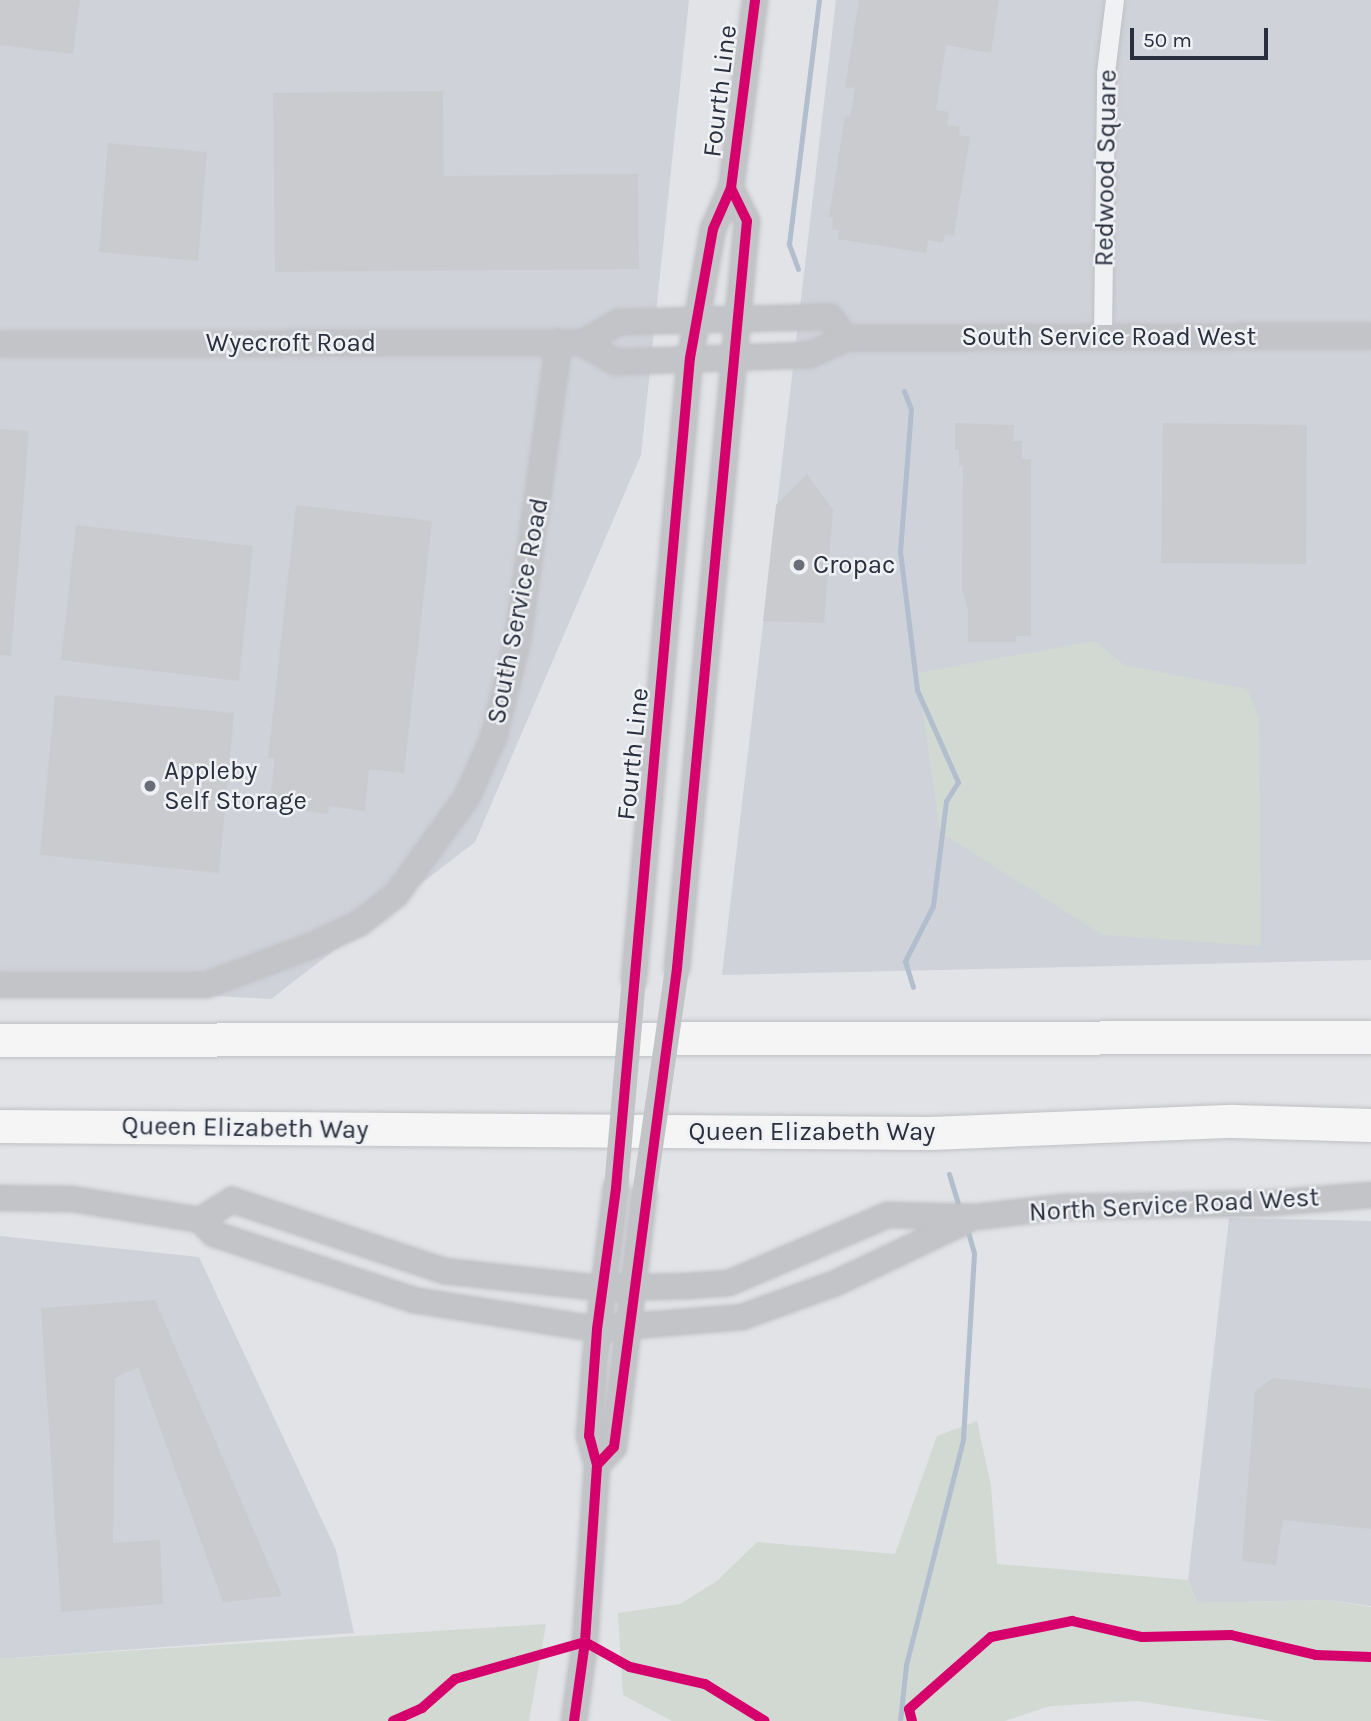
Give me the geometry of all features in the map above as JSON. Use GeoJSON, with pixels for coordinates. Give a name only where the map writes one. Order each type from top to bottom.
{"type":"FeatureCollection","features":[{"type":"Feature","properties":{"kind":"highway"},"geometry":{"type":"LineString","coordinates":[[1280,1037],[1371,1018]]}},
{"type":"Feature","properties":{"kind":"highway"},"geometry":{"type":"LineString","coordinates":[[0,1040],[1371,1037]]}},
{"type":"Feature","properties":{"kind":"highway","name":"Queen Elizabeth Way"},"geometry":{"type":"LineString","coordinates":[[0,1126],[930,1133],[1233,1121],[1371,1125]]}},
{"type":"Feature","properties":{"kind":"street","name":"Fourth Line"},"geometry":{"type":"LineString","coordinates":[[597,1465],[589,1436],[597,1329],[616,1188],[690,358],[713,229],[731,188],[755,0]]}},
{"type":"Feature","properties":{"kind":"street","name":"Redwood Square"},"geometry":{"type":"LineString","coordinates":[[1103,337],[1106,74],[1115,0]]}},
{"type":"Feature","properties":{"kind":"street","name":"Fourth Line"},"geometry":{"type":"LineString","coordinates":[[597,1465],[614,1447],[644,1195],[677,968],[747,221],[731,188]]}},
{"type":"Feature","properties":{"kind":"street"},"geometry":{"type":"LineString","coordinates":[[571,343],[619,321],[696,322],[830,317],[846,338]]}},
{"type":"Feature","properties":{"kind":"street","name":"South Service Road West"},"geometry":{"type":"LineString","coordinates":[[690,358],[810,355],[846,338],[1371,336]]}},
{"type":"Feature","properties":{"kind":"street","name":"Wyecroft Road"},"geometry":{"type":"LineString","coordinates":[[0,344],[571,343],[616,362],[690,358]]}},
{"type":"Feature","properties":{"kind":"street","name":"South Service Road"},"geometry":{"type":"LineString","coordinates":[[0,985],[206,985],[259,969],[323,941],[360,923],[396,895],[467,797],[494,736],[518,638],[571,343]]}},
{"type":"Feature","properties":{"kind":"street","name":"North Service Road West"},"geometry":{"type":"LineString","coordinates":[[200,1220],[232,1200],[444,1271],[601,1288],[729,1283],[888,1216],[976,1217],[1063,1208],[1271,1203],[1371,1195]]}},
{"type":"Feature","properties":{"kind":"street","name":"North Service Road West"},"geometry":{"type":"LineString","coordinates":[[0,1198],[72,1199],[200,1220],[214,1234],[413,1300],[597,1329],[742,1317],[836,1283],[976,1217]]}},
{"type":"Feature","properties":{"kind":"street"},"geometry":{"type":"LineString","coordinates":[[574,1721],[585,1642],[597,1465]]}},
{"type":"Feature","properties":{"kind":"shaded area"},"geometry":{"type":"Polygon","coordinates":[[[0,0],[689,0],[641,455],[475,842],[271,999],[0,984],[0,0]]]}},
{"type":"Feature","properties":{"kind":"shaded area"},"geometry":{"type":"Polygon","coordinates":[[[836,0],[1371,0],[1371,960],[722,975],[836,0]]]}},
{"type":"Feature","properties":{"kind":"shaded area"},"geometry":{"type":"Polygon","coordinates":[[[1095,641],[1124,665],[1247,689],[1259,719],[1261,946],[1103,935],[940,832],[917,673],[1095,641]]]}},
{"type":"Feature","properties":{"kind":"shaded area"},"geometry":{"type":"Polygon","coordinates":[[[1229,1218],[1371,1221],[1371,1606],[1328,1600],[1197,1603],[1188,1580],[1229,1218]]]}},
{"type":"Feature","properties":{"kind":"shaded area"},"geometry":{"type":"Polygon","coordinates":[[[0,1236],[199,1257],[336,1550],[354,1633],[0,1659],[0,1236]]]}},
{"type":"Feature","properties":{"kind":"shaded area"},"geometry":{"type":"Polygon","coordinates":[[[977,1421],[991,1486],[997,1564],[1188,1580],[1197,1603],[1328,1600],[1371,1607],[1371,1721],[1274,1721],[1137,1701],[1050,1706],[1005,1721],[672,1721],[623,1695],[618,1613],[680,1604],[717,1581],[757,1542],[895,1554],[937,1436],[977,1421]]]}},
{"type":"Feature","properties":{"kind":"shaded area"},"geometry":{"type":"Polygon","coordinates":[[[546,1624],[529,1721],[0,1721],[0,1659],[546,1624]]]}},
{"type":"Feature","properties":{"kind":"building"},"geometry":{"type":"Polygon","coordinates":[[[0,0],[80,0],[73,54],[0,45],[0,0]]]}},
{"type":"Feature","properties":{"kind":"building"},"geometry":{"type":"Polygon","coordinates":[[[859,0],[999,0],[991,53],[946,45],[936,110],[949,112],[947,125],[960,127],[959,135],[970,137],[954,236],[945,234],[943,243],[928,240],[926,253],[838,239],[839,231],[832,229],[833,217],[829,217],[845,116],[850,117],[855,88],[845,87],[859,0]]]}},
{"type":"Feature","properties":{"kind":"building"},"geometry":{"type":"Polygon","coordinates":[[[443,91],[444,176],[638,174],[639,269],[275,272],[273,93],[443,91]]]}},
{"type":"Feature","properties":{"kind":"building"},"geometry":{"type":"Polygon","coordinates":[[[108,143],[207,152],[198,261],[99,252],[108,143]]]}},
{"type":"Feature","properties":{"kind":"building"},"geometry":{"type":"Polygon","coordinates":[[[955,423],[1014,425],[1013,441],[1022,441],[1022,459],[1031,459],[1031,636],[1016,636],[1016,642],[968,642],[968,609],[962,589],[963,466],[959,466],[959,450],[955,450],[955,423]]]}},
{"type":"Feature","properties":{"kind":"building"},"geometry":{"type":"Polygon","coordinates":[[[1163,423],[1307,425],[1306,564],[1161,563],[1163,423]]]}},
{"type":"Feature","properties":{"kind":"building"},"geometry":{"type":"Polygon","coordinates":[[[0,429],[29,431],[11,656],[0,655],[0,429]]]}},
{"type":"Feature","properties":{"kind":"building","name":"Cropac"},"geometry":{"type":"Polygon","coordinates":[[[807,474],[833,510],[824,623],[763,621],[776,505],[807,474]]]}},
{"type":"Feature","properties":{"kind":"building"},"geometry":{"type":"Polygon","coordinates":[[[296,505],[432,521],[404,773],[369,769],[365,811],[329,806],[328,814],[305,811],[306,804],[270,799],[275,758],[268,758],[296,505]]]}},
{"type":"Feature","properties":{"kind":"building"},"geometry":{"type":"Polygon","coordinates":[[[76,525],[253,546],[239,681],[61,660],[76,525]]]}},
{"type":"Feature","properties":{"kind":"building"},"geometry":{"type":"Polygon","coordinates":[[[55,695],[234,713],[219,873],[40,855],[55,695]]]}},
{"type":"Feature","properties":{"kind":"building"},"geometry":{"type":"Polygon","coordinates":[[[155,1300],[282,1596],[223,1602],[138,1367],[115,1378],[113,1543],[160,1540],[163,1604],[61,1612],[41,1308],[155,1300]]]}},
{"type":"Feature","properties":{"kind":"building"},"geometry":{"type":"Polygon","coordinates":[[[1273,1378],[1371,1389],[1371,1529],[1283,1520],[1276,1565],[1242,1561],[1255,1391],[1273,1378]]]}},
{"type":"Feature","properties":{"kind":"waterway"},"geometry":{"type":"LineString","coordinates":[[798,269],[789,244],[819,0]]}},
{"type":"Feature","properties":{"kind":"waterway"},"geometry":{"type":"LineString","coordinates":[[904,391],[911,409],[900,551],[917,690],[958,782],[946,801],[933,906],[905,961],[913,987]]}},
{"type":"Feature","properties":{"kind":"waterway"},"geometry":{"type":"LineString","coordinates":[[949,1174],[958,1203]]}},
{"type":"Feature","properties":{"kind":"waterway"},"geometry":{"type":"LineString","coordinates":[[900,1721],[906,1665],[963,1439],[974,1253],[967,1229]]}},
{"type":"Feature","properties":{"kind":"cycle path"},"geometry":{"type":"LineString","coordinates":[[574,1721],[585,1642],[597,1465],[589,1436],[597,1329],[616,1188],[690,358],[713,229],[731,188],[755,0]]}},
{"type":"Feature","properties":{"kind":"cycle path"},"geometry":{"type":"LineString","coordinates":[[597,1465],[614,1447],[677,968],[747,221],[731,188]]}},
{"type":"Feature","properties":{"kind":"cycle path"},"geometry":{"type":"LineString","coordinates":[[912,1721],[909,1709],[991,1637],[1072,1621],[1142,1637],[1231,1635],[1316,1655],[1371,1657]]}},
{"type":"Feature","properties":{"kind":"cycle path"},"geometry":{"type":"LineString","coordinates":[[393,1721],[422,1708],[455,1679],[585,1642],[630,1667],[705,1684],[765,1721]]}},
{"type":"Feature","properties":{"kind":"place","name":"Cropac"},"geometry":{"type":"Point","coordinates":[799,565]}},
{"type":"Feature","properties":{"kind":"place","name":"Appleby Self Storage"},"geometry":{"type":"Point","coordinates":[150,786]}}]}
